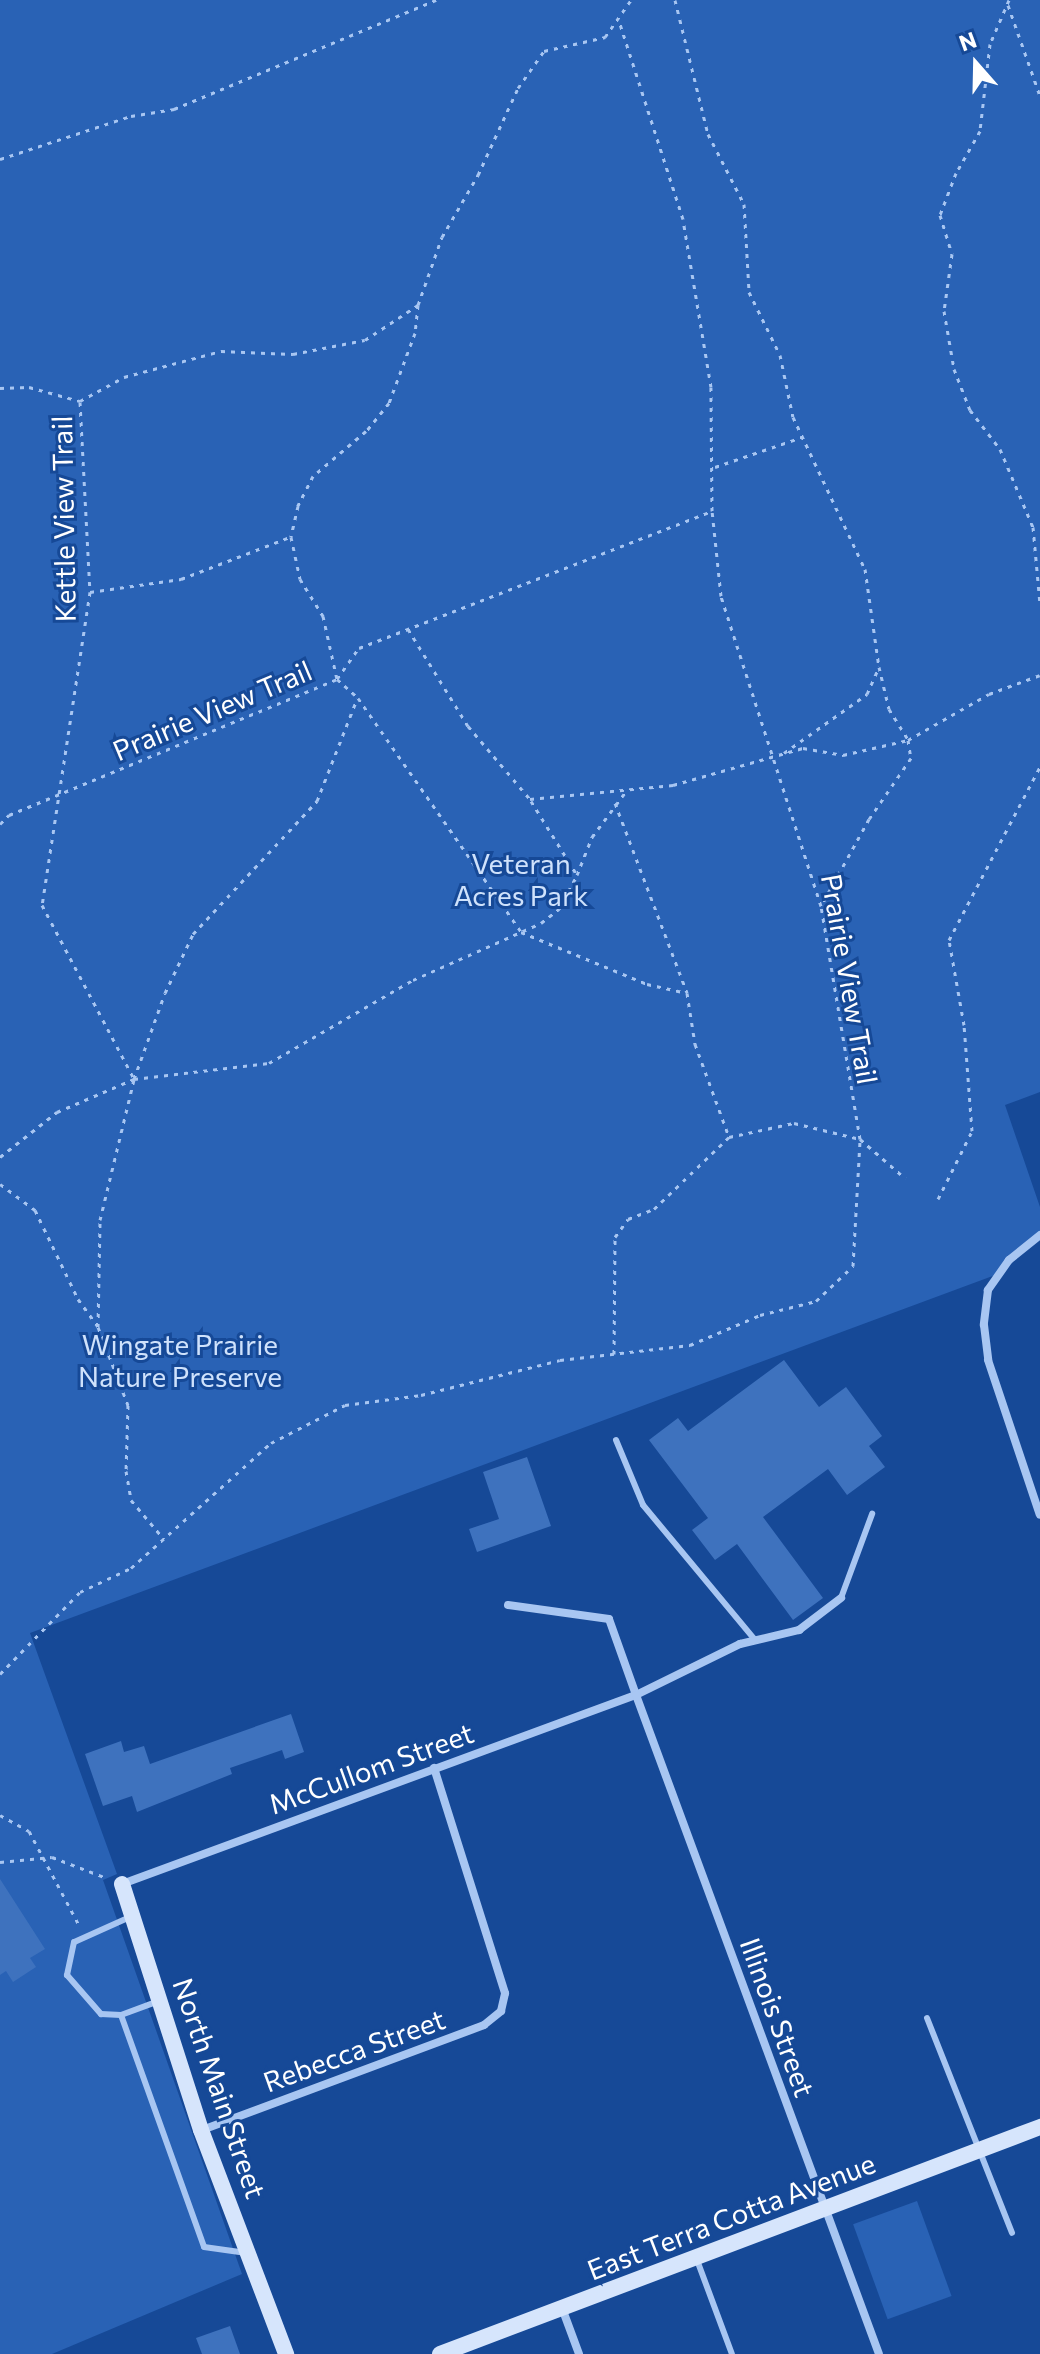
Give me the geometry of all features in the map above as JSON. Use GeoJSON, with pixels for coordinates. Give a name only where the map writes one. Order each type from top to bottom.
{"type":"FeatureCollection","features":[{"type":"Feature","properties":{"kind":"main road","name":"North Main Street"},"geometry":{"type":"LineString","coordinates":[[122,1884],[162,2000],[201,2130],[251,2254],[286,2354]]}},
{"type":"Feature","properties":{"kind":"main road","name":"East Terra Cotta Avenue"},"geometry":{"type":"LineString","coordinates":[[440,2354],[1040,2127]]}},
{"type":"Feature","properties":{"kind":"street"},"geometry":{"type":"LineString","coordinates":[[1040,1235],[1009,1260],[988,1290],[984,1325],[988,1360],[1040,1515]]}},
{"type":"Feature","properties":{"kind":"street","name":"McCullom Street"},"geometry":{"type":"LineString","coordinates":[[122,1884],[636,1695],[755,1640],[799,1630],[841,1598]]}},
{"type":"Feature","properties":{"kind":"street","name":"Illinois Street"},"geometry":{"type":"LineString","coordinates":[[508,1605],[609,1619],[879,2354]]}},
{"type":"Feature","properties":{"kind":"street","name":"Rebecca Street"},"geometry":{"type":"LineString","coordinates":[[201,2130],[484,2025],[501,2011],[505,1993],[434,1768]]}},
{"type":"Feature","properties":{"kind":"street"},"geometry":{"type":"LineString","coordinates":[[562,2308],[579,2354]]}},
{"type":"Feature","properties":{"kind":"lane"},"geometry":{"type":"LineString","coordinates":[[616,1440],[643,1505],[755,1640]]}},
{"type":"Feature","properties":{"kind":"lane"},"geometry":{"type":"LineString","coordinates":[[841,1598],[872,1514]]}},
{"type":"Feature","properties":{"kind":"lane"},"geometry":{"type":"LineString","coordinates":[[133,1916],[74,1942],[67,1975],[101,2014],[121,2015],[162,2000]]}},
{"type":"Feature","properties":{"kind":"lane"},"geometry":{"type":"LineString","coordinates":[[121,2015],[204,2247],[251,2254]]}},
{"type":"Feature","properties":{"kind":"lane"},"geometry":{"type":"LineString","coordinates":[[927,2018],[976,2151],[1012,2233]]}},
{"type":"Feature","properties":{"kind":"lane"},"geometry":{"type":"LineString","coordinates":[[696,2257],[732,2354]]}},
{"type":"Feature","properties":{"kind":"path"},"geometry":{"type":"LineString","coordinates":[[0,159],[131,116],[174,109],[436,0]]}},
{"type":"Feature","properties":{"kind":"path"},"geometry":{"type":"LineString","coordinates":[[631,0],[605,37],[544,51],[518,88],[478,175],[442,237],[418,305],[415,333],[389,403],[357,441],[313,476],[298,506],[291,537],[300,579],[323,616],[337,679],[358,698],[521,932],[647,984],[687,993]]}},
{"type":"Feature","properties":{"kind":"path"},"geometry":{"type":"LineString","coordinates":[[675,0],[708,134],[744,204],[749,292],[780,355],[803,437],[865,569],[879,667],[889,709],[908,740],[911,758],[869,819],[821,906]]}},
{"type":"Feature","properties":{"kind":"path"},"geometry":{"type":"LineString","coordinates":[[1008,2],[1040,96]]}},
{"type":"Feature","properties":{"kind":"path"},"geometry":{"type":"LineString","coordinates":[[1008,2],[990,44],[980,131],[956,173],[940,215],[952,254],[944,311],[954,369],[970,410],[1000,449],[1033,527],[1040,604]]}},
{"type":"Feature","properties":{"kind":"path","name":"Prairie View Trail"},"geometry":{"type":"LineString","coordinates":[[0,1674],[80,1592],[131,1568],[271,1443],[345,1405],[421,1395],[560,1360],[690,1345],[760,1315],[816,1301],[853,1266],[860,1139],[821,906],[777,757],[721,596],[712,511],[715,467],[711,387],[683,219],[619,21]]}},
{"type":"Feature","properties":{"kind":"path"},"geometry":{"type":"LineString","coordinates":[[80,401],[124,377],[221,351],[293,354],[365,340],[418,305]]}},
{"type":"Feature","properties":{"kind":"path","name":"Kettle View Trail"},"geometry":{"type":"LineString","coordinates":[[0,388],[29,387],[80,401],[90,592],[78,690],[55,797]]}},
{"type":"Feature","properties":{"kind":"path"},"geometry":{"type":"LineString","coordinates":[[715,467],[803,437]]}},
{"type":"Feature","properties":{"kind":"path","name":"Prairie View Trail"},"geometry":{"type":"LineString","coordinates":[[55,797],[337,679],[359,648],[712,511]]}},
{"type":"Feature","properties":{"kind":"path"},"geometry":{"type":"LineString","coordinates":[[90,592],[181,579],[291,537]]}},
{"type":"Feature","properties":{"kind":"path"},"geometry":{"type":"LineString","coordinates":[[408,629],[468,726],[530,799],[577,875]]}},
{"type":"Feature","properties":{"kind":"path"},"geometry":{"type":"LineString","coordinates":[[777,757],[867,694],[879,667]]}},
{"type":"Feature","properties":{"kind":"path"},"geometry":{"type":"LineString","coordinates":[[530,799],[673,785],[803,748],[843,755],[908,740],[989,694],[1040,675]]}},
{"type":"Feature","properties":{"kind":"path"},"geometry":{"type":"LineString","coordinates":[[98,1327],[100,1220],[134,1079],[193,934],[317,801],[358,698]]}},
{"type":"Feature","properties":{"kind":"path"},"geometry":{"type":"LineString","coordinates":[[938,1199],[972,1131],[964,1025],[949,940],[1040,767]]}},
{"type":"Feature","properties":{"kind":"path"},"geometry":{"type":"LineString","coordinates":[[0,1157],[57,1112],[134,1079],[269,1063],[413,980],[521,932],[559,909],[592,837],[627,790]]}},
{"type":"Feature","properties":{"kind":"path"},"geometry":{"type":"LineString","coordinates":[[0,824],[9,815],[55,797],[42,905],[134,1079]]}},
{"type":"Feature","properties":{"kind":"path"},"geometry":{"type":"LineString","coordinates":[[615,803],[687,993],[695,1044],[729,1137]]}},
{"type":"Feature","properties":{"kind":"path"},"geometry":{"type":"LineString","coordinates":[[614,1354],[615,1237],[628,1219],[654,1209],[729,1137],[794,1123],[860,1139],[905,1178]]}},
{"type":"Feature","properties":{"kind":"path"},"geometry":{"type":"LineString","coordinates":[[0,1184],[35,1210],[78,1299],[98,1327],[128,1405],[126,1471],[131,1500],[164,1539]]}},
{"type":"Feature","properties":{"kind":"path"},"geometry":{"type":"LineString","coordinates":[[0,1815],[29,1831],[41,1858],[74,1908],[82,1937]]}},
{"type":"Feature","properties":{"kind":"path"},"geometry":{"type":"LineString","coordinates":[[0,1862],[52,1857],[122,1884]]}},
{"type":"Feature","properties":{"kind":"green space","name":"Veteran Acres Park"},"geometry":{"type":"Polygon","coordinates":[[[0,0],[1040,0],[1040,1092],[1005,1105],[1040,1207],[1040,1235],[998,1274],[30,1633],[117,1874],[103,1880],[242,2274],[52,2354],[0,2354],[0,0]]]}},
{"type":"Feature","properties":{"kind":"green space"},"geometry":{"type":"Polygon","coordinates":[[[917,2201],[952,2296],[888,2319],[853,2224],[917,2201]]]}},
{"type":"Feature","properties":{"kind":"building"},"geometry":{"type":"Polygon","coordinates":[[[784,1360],[819,1407],[846,1387],[882,1436],[869,1446],[885,1467],[847,1495],[828,1469],[763,1517],[823,1598],[793,1620],[737,1544],[715,1560],[692,1530],[708,1518],[649,1440],[678,1418],[688,1431],[784,1360]]]}},
{"type":"Feature","properties":{"kind":"building"},"geometry":{"type":"Polygon","coordinates":[[[527,1457],[551,1526],[477,1552],[469,1529],[499,1519],[483,1472],[527,1457]]]}},
{"type":"Feature","properties":{"kind":"building"},"geometry":{"type":"Polygon","coordinates":[[[291,1714],[304,1752],[285,1759],[282,1750],[230,1768],[232,1774],[137,1812],[132,1796],[103,1806],[85,1754],[121,1741],[124,1752],[144,1746],[150,1764],[291,1714]]]}},
{"type":"Feature","properties":{"kind":"building"},"geometry":{"type":"Polygon","coordinates":[[[0,1879],[45,1949],[30,1958],[36,1967],[13,1982],[6,1971],[0,1975],[0,1879]]]}},
{"type":"Feature","properties":{"kind":"building"},"geometry":{"type":"Polygon","coordinates":[[[230,2326],[240,2354],[202,2354],[196,2338],[230,2326]]]}},
{"type":"Feature","properties":{"kind":"park label","name":"Wingate Prairie Nature Preserve"},"geometry":{"type":"Point","coordinates":[180,1360]}}]}
